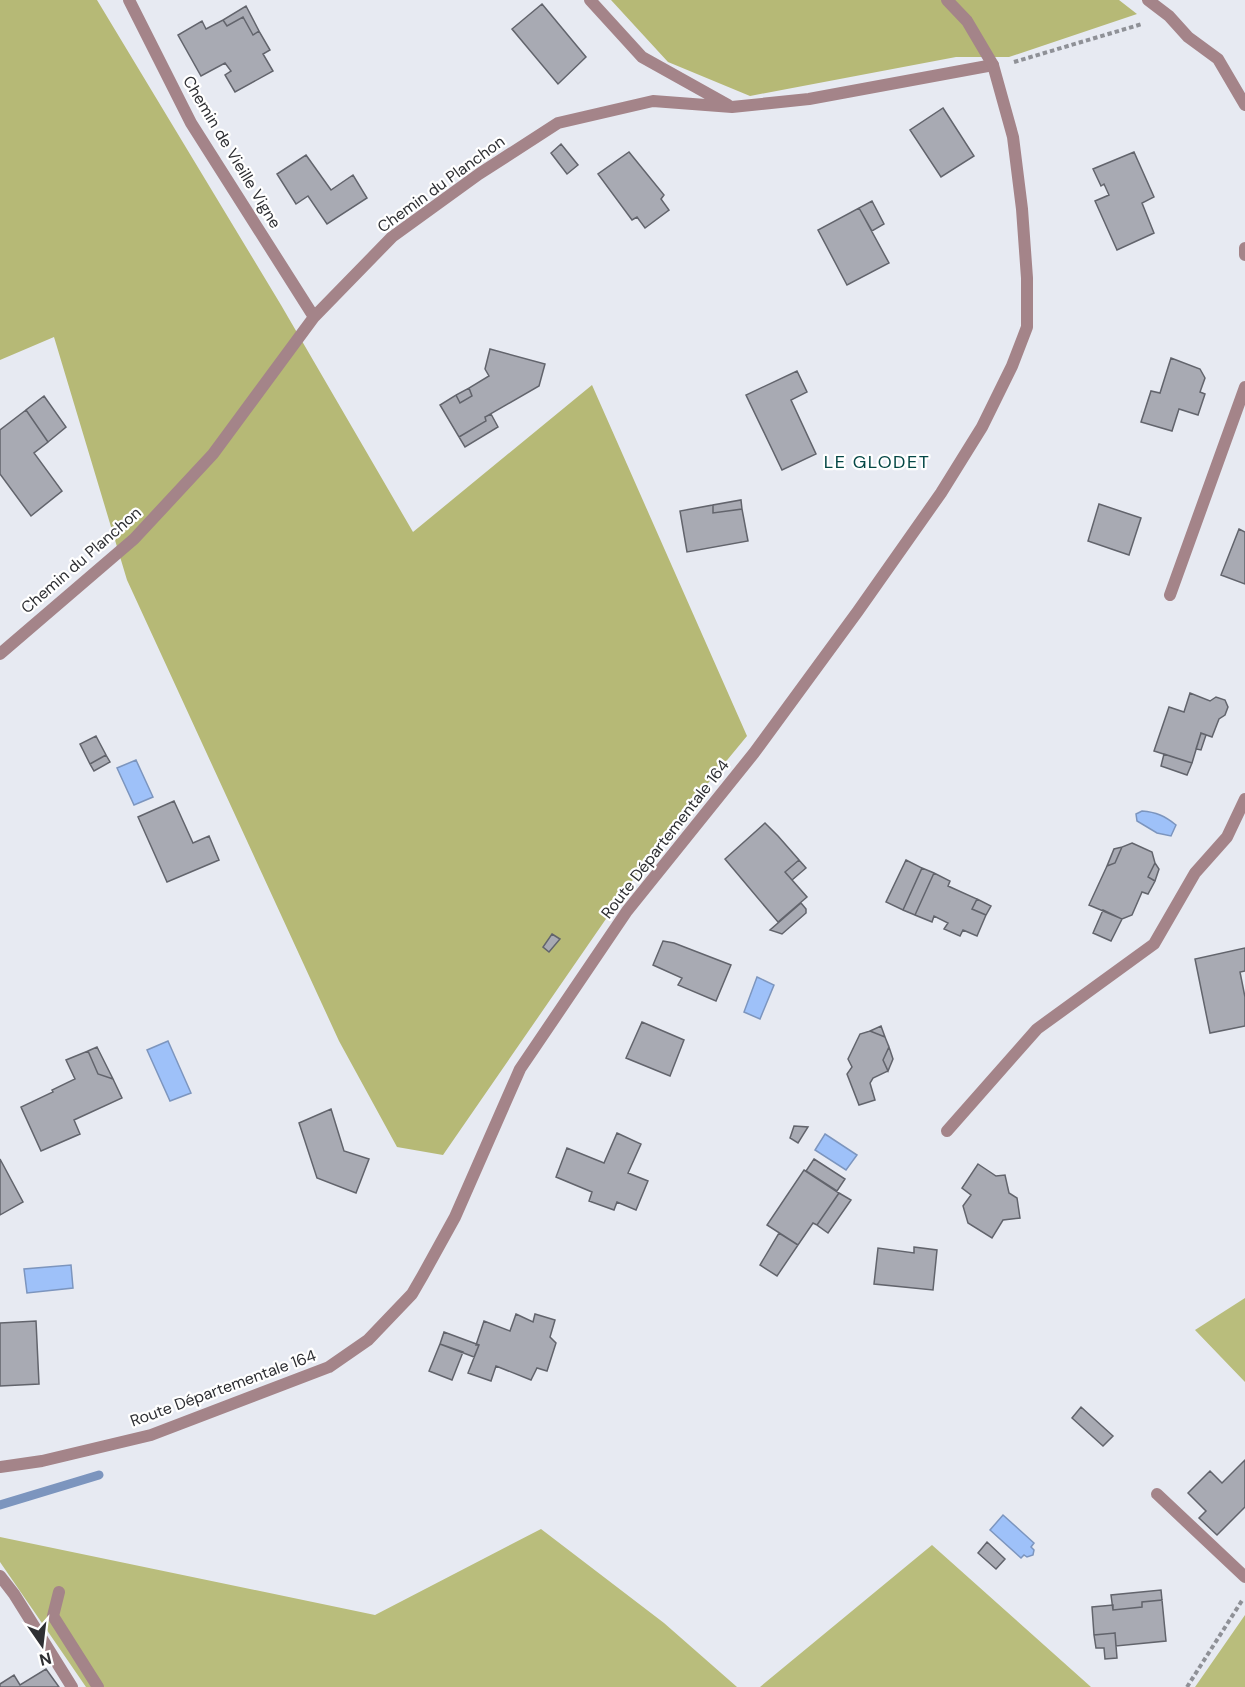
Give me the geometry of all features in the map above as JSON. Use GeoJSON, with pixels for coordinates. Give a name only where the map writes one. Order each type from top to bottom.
{"type":"FeatureCollection","features":[{"type":"Feature","properties":{"kind":"street","name":"Chemin de Vieille Vigne"},"geometry":{"type":"LineString","coordinates":[[129,0],[191,123],[314,316]]}},
{"type":"Feature","properties":{"kind":"street"},"geometry":{"type":"LineString","coordinates":[[590,0],[642,57],[732,107]]}},
{"type":"Feature","properties":{"kind":"street","name":"Route Départementale 164"},"geometry":{"type":"LineString","coordinates":[[0,1467],[42,1461],[151,1435],[329,1367],[368,1341],[412,1294],[455,1217],[520,1069],[627,911],[754,753],[935,502],[982,427],[1012,366],[1027,327],[1027,278],[1013,136],[993,65],[967,21],[947,0]]}},
{"type":"Feature","properties":{"kind":"street"},"geometry":{"type":"LineString","coordinates":[[1148,0],[1169,16],[1188,37],[1218,59],[1245,105]]}},
{"type":"Feature","properties":{"kind":"street","name":"Chemin du Planchon"},"geometry":{"type":"LineString","coordinates":[[0,654],[134,539],[213,454],[314,316],[392,237],[479,174],[558,123],[653,101],[732,107],[809,99],[993,65]]}},
{"type":"Feature","properties":{"kind":"street"},"geometry":{"type":"LineString","coordinates":[[1245,248],[1245,255]]}},
{"type":"Feature","properties":{"kind":"street"},"geometry":{"type":"LineString","coordinates":[[1170,595],[1245,387]]}},
{"type":"Feature","properties":{"kind":"street"},"geometry":{"type":"LineString","coordinates":[[947,1131],[1037,1029],[1154,944],[1196,873],[1227,837],[1245,799]]}},
{"type":"Feature","properties":{"kind":"street"},"geometry":{"type":"LineString","coordinates":[[1157,1494],[1245,1577]]}},
{"type":"Feature","properties":{"kind":"street"},"geometry":{"type":"LineString","coordinates":[[0,1575],[72,1687]]}},
{"type":"Feature","properties":{"kind":"street"},"geometry":{"type":"LineString","coordinates":[[59,1592],[53,1616],[98,1687]]}},
{"type":"Feature","properties":{"kind":"path"},"geometry":{"type":"LineString","coordinates":[[993,65],[1006,64],[1169,16]]}},
{"type":"Feature","properties":{"kind":"path"},"geometry":{"type":"LineString","coordinates":[[1187,1687],[1245,1595]]}},
{"type":"Feature","properties":{"kind":"green space"},"geometry":{"type":"Polygon","coordinates":[[[0,0],[97,0],[281,305],[413,532],[592,385],[747,736],[657,845],[443,1155],[397,1147],[339,1041],[127,580],[54,337],[0,360],[0,0]]]}},
{"type":"Feature","properties":{"kind":"green space"},"geometry":{"type":"Polygon","coordinates":[[[611,0],[1119,0],[1137,14],[1009,57],[956,57],[750,96],[668,62],[611,0]]]}},
{"type":"Feature","properties":{"kind":"green space"},"geometry":{"type":"Polygon","coordinates":[[[1245,1298],[1245,1382],[1195,1330],[1245,1298]]]}},
{"type":"Feature","properties":{"kind":"green space"},"geometry":{"type":"Polygon","coordinates":[[[541,1529],[664,1623],[737,1687],[86,1687],[0,1562],[0,1537],[375,1615],[541,1529]]]}},
{"type":"Feature","properties":{"kind":"green space"},"geometry":{"type":"Polygon","coordinates":[[[932,1545],[1091,1687],[760,1687],[932,1545]]]}},
{"type":"Feature","properties":{"kind":"green space"},"geometry":{"type":"Polygon","coordinates":[[[1245,1615],[1245,1687],[1195,1687],[1245,1615]]]}},
{"type":"Feature","properties":{"kind":"water"},"geometry":{"type":"Polygon","coordinates":[[[136,760],[153,797],[134,805],[117,768],[136,760]]]}},
{"type":"Feature","properties":{"kind":"water"},"geometry":{"type":"Polygon","coordinates":[[[1142,811],[1160,815],[1176,825],[1171,836],[1157,833],[1137,821],[1136,814],[1142,811]]]}},
{"type":"Feature","properties":{"kind":"water"},"geometry":{"type":"Polygon","coordinates":[[[757,977],[774,985],[760,1019],[744,1012],[757,977]]]}},
{"type":"Feature","properties":{"kind":"water"},"geometry":{"type":"Polygon","coordinates":[[[168,1041],[191,1093],[170,1101],[147,1050],[168,1041]]]}},
{"type":"Feature","properties":{"kind":"water"},"geometry":{"type":"Polygon","coordinates":[[[825,1134],[857,1155],[846,1170],[815,1150],[825,1134]]]}},
{"type":"Feature","properties":{"kind":"water"},"geometry":{"type":"Polygon","coordinates":[[[71,1265],[73,1288],[27,1293],[24,1269],[71,1265]]]}},
{"type":"Feature","properties":{"kind":"water"},"geometry":{"type":"Polygon","coordinates":[[[1003,1515],[1034,1543],[1031,1547],[1034,1550],[1033,1555],[1027,1557],[1024,1555],[1021,1558],[990,1530],[1003,1515]]]}},
{"type":"Feature","properties":{"kind":"building"},"geometry":{"type":"Polygon","coordinates":[[[542,4],[586,57],[558,84],[512,29],[542,4]]]}},
{"type":"Feature","properties":{"kind":"building"},"geometry":{"type":"Polygon","coordinates":[[[246,6],[259,31],[253,35],[243,17],[227,26],[223,20],[246,6]]]}},
{"type":"Feature","properties":{"kind":"building"},"geometry":{"type":"Polygon","coordinates":[[[243,17],[253,35],[259,31],[270,50],[263,54],[273,71],[235,92],[225,75],[231,71],[225,63],[201,76],[178,35],[202,21],[206,29],[223,20],[227,26],[243,17]]]}},
{"type":"Feature","properties":{"kind":"building"},"geometry":{"type":"Polygon","coordinates":[[[943,108],[974,156],[941,177],[910,130],[943,108]]]}},
{"type":"Feature","properties":{"kind":"building"},"geometry":{"type":"Polygon","coordinates":[[[561,144],[578,165],[567,174],[551,153],[561,144]]]}},
{"type":"Feature","properties":{"kind":"building"},"geometry":{"type":"Polygon","coordinates":[[[629,152],[664,195],[661,199],[669,210],[645,228],[637,217],[632,220],[598,174],[629,152]]]}},
{"type":"Feature","properties":{"kind":"building"},"geometry":{"type":"Polygon","coordinates":[[[1134,152],[1154,197],[1142,203],[1154,233],[1117,250],[1095,201],[1109,195],[1104,184],[1101,186],[1093,169],[1134,152]]]}},
{"type":"Feature","properties":{"kind":"building"},"geometry":{"type":"Polygon","coordinates":[[[306,155],[331,190],[353,175],[367,198],[327,224],[308,196],[296,204],[277,174],[306,155]]]}},
{"type":"Feature","properties":{"kind":"building"},"geometry":{"type":"Polygon","coordinates":[[[872,201],[884,224],[872,231],[859,208],[872,201]]]}},
{"type":"Feature","properties":{"kind":"building"},"geometry":{"type":"Polygon","coordinates":[[[859,208],[889,263],[847,285],[818,230],[859,208]]]}},
{"type":"Feature","properties":{"kind":"building"},"geometry":{"type":"Polygon","coordinates":[[[490,349],[545,364],[539,386],[485,417],[486,421],[459,437],[440,405],[456,395],[460,403],[472,396],[469,388],[489,376],[485,369],[490,349]]]}},
{"type":"Feature","properties":{"kind":"building"},"geometry":{"type":"Polygon","coordinates":[[[1171,358],[1200,369],[1205,378],[1200,392],[1205,394],[1198,415],[1179,409],[1172,431],[1141,422],[1151,391],[1160,393],[1171,358]]]}},
{"type":"Feature","properties":{"kind":"building"},"geometry":{"type":"Polygon","coordinates":[[[797,371],[807,392],[791,400],[816,454],[782,470],[746,395],[797,371]]]}},
{"type":"Feature","properties":{"kind":"building"},"geometry":{"type":"Polygon","coordinates":[[[469,388],[472,396],[460,403],[456,395],[469,388]]]}},
{"type":"Feature","properties":{"kind":"building"},"geometry":{"type":"Polygon","coordinates":[[[44,396],[66,427],[48,442],[26,410],[44,396]]]}},
{"type":"Feature","properties":{"kind":"building"},"geometry":{"type":"Polygon","coordinates":[[[26,410],[48,442],[34,453],[62,491],[31,516],[0,474],[0,430],[26,410]]]}},
{"type":"Feature","properties":{"kind":"building"},"geometry":{"type":"Polygon","coordinates":[[[491,414],[498,427],[465,447],[459,437],[486,421],[485,417],[491,414]]]}},
{"type":"Feature","properties":{"kind":"building"},"geometry":{"type":"Polygon","coordinates":[[[741,500],[742,509],[713,513],[713,505],[741,500]]]}},
{"type":"Feature","properties":{"kind":"building"},"geometry":{"type":"Polygon","coordinates":[[[1099,504],[1141,518],[1129,555],[1088,541],[1099,504]]]}},
{"type":"Feature","properties":{"kind":"building"},"geometry":{"type":"Polygon","coordinates":[[[713,505],[713,513],[742,509],[748,541],[687,552],[680,511],[713,505]]]}},
{"type":"Feature","properties":{"kind":"building"},"geometry":{"type":"Polygon","coordinates":[[[1239,529],[1245,532],[1245,584],[1221,575],[1239,529]]]}},
{"type":"Feature","properties":{"kind":"building"},"geometry":{"type":"Polygon","coordinates":[[[1190,693],[1210,701],[1216,697],[1225,700],[1228,707],[1225,715],[1219,719],[1212,737],[1201,733],[1192,763],[1154,751],[1169,707],[1184,712],[1190,693]]]}},
{"type":"Feature","properties":{"kind":"building"},"geometry":{"type":"Polygon","coordinates":[[[1201,733],[1206,735],[1201,750],[1196,749],[1201,733]]]}},
{"type":"Feature","properties":{"kind":"building"},"geometry":{"type":"Polygon","coordinates":[[[96,736],[106,755],[90,764],[80,744],[96,736]]]}},
{"type":"Feature","properties":{"kind":"building"},"geometry":{"type":"Polygon","coordinates":[[[1164,754],[1192,763],[1187,775],[1161,766],[1164,754]]]}},
{"type":"Feature","properties":{"kind":"building"},"geometry":{"type":"Polygon","coordinates":[[[106,755],[110,762],[94,771],[90,764],[106,755]]]}},
{"type":"Feature","properties":{"kind":"building"},"geometry":{"type":"Polygon","coordinates":[[[174,801],[193,843],[209,836],[219,860],[167,882],[138,817],[174,801]]]}},
{"type":"Feature","properties":{"kind":"building"},"geometry":{"type":"Polygon","coordinates":[[[765,823],[799,860],[785,872],[807,897],[778,922],[725,859],[765,823]]]}},
{"type":"Feature","properties":{"kind":"building"},"geometry":{"type":"Polygon","coordinates":[[[1132,843],[1152,852],[1155,863],[1148,877],[1155,881],[1148,894],[1142,892],[1132,915],[1122,919],[1089,905],[1107,866],[1115,863],[1122,847],[1132,843]]]}},
{"type":"Feature","properties":{"kind":"building"},"geometry":{"type":"Polygon","coordinates":[[[1122,847],[1115,863],[1107,866],[1114,849],[1122,847]]]}},
{"type":"Feature","properties":{"kind":"building"},"geometry":{"type":"Polygon","coordinates":[[[799,860],[806,868],[792,880],[785,872],[799,860]]]}},
{"type":"Feature","properties":{"kind":"building"},"geometry":{"type":"Polygon","coordinates":[[[906,860],[922,868],[903,910],[886,902],[906,860]]]}},
{"type":"Feature","properties":{"kind":"building"},"geometry":{"type":"Polygon","coordinates":[[[1155,863],[1159,869],[1155,881],[1148,877],[1155,863]]]}},
{"type":"Feature","properties":{"kind":"building"},"geometry":{"type":"Polygon","coordinates":[[[922,868],[934,873],[915,915],[903,910],[922,868]]]}},
{"type":"Feature","properties":{"kind":"building"},"geometry":{"type":"Polygon","coordinates":[[[934,873],[950,881],[948,886],[977,899],[972,909],[986,915],[977,936],[963,930],[960,936],[944,929],[948,923],[934,916],[932,922],[915,915],[934,873]]]}},
{"type":"Feature","properties":{"kind":"building"},"geometry":{"type":"Polygon","coordinates":[[[977,899],[991,906],[986,915],[972,909],[977,899]]]}},
{"type":"Feature","properties":{"kind":"building"},"geometry":{"type":"Polygon","coordinates":[[[801,903],[806,913],[782,934],[770,930],[801,903]]]}},
{"type":"Feature","properties":{"kind":"building"},"geometry":{"type":"Polygon","coordinates":[[[1103,910],[1122,919],[1111,941],[1093,933],[1103,910]]]}},
{"type":"Feature","properties":{"kind":"building"},"geometry":{"type":"Polygon","coordinates":[[[552,934],[560,939],[549,952],[543,947],[552,934]]]}},
{"type":"Feature","properties":{"kind":"building"},"geometry":{"type":"Polygon","coordinates":[[[663,941],[731,965],[716,1001],[678,985],[682,978],[653,965],[663,941]]]}},
{"type":"Feature","properties":{"kind":"building"},"geometry":{"type":"Polygon","coordinates":[[[1245,948],[1245,971],[1240,972],[1245,997],[1245,1026],[1210,1033],[1195,959],[1245,948]]]}},
{"type":"Feature","properties":{"kind":"building"},"geometry":{"type":"Polygon","coordinates":[[[642,1022],[684,1040],[670,1076],[626,1058],[642,1022]]]}},
{"type":"Feature","properties":{"kind":"building"},"geometry":{"type":"Polygon","coordinates":[[[881,1026],[885,1037],[870,1031],[881,1026]]]}},
{"type":"Feature","properties":{"kind":"building"},"geometry":{"type":"Polygon","coordinates":[[[870,1031],[885,1037],[889,1047],[883,1060],[888,1071],[873,1078],[870,1083],[875,1100],[859,1105],[847,1074],[852,1067],[848,1059],[860,1034],[870,1031]]]}},
{"type":"Feature","properties":{"kind":"building"},"geometry":{"type":"Polygon","coordinates":[[[97,1047],[113,1079],[98,1074],[88,1051],[97,1047]]]}},
{"type":"Feature","properties":{"kind":"building"},"geometry":{"type":"Polygon","coordinates":[[[889,1047],[893,1059],[888,1071],[883,1060],[889,1047]]]}},
{"type":"Feature","properties":{"kind":"building"},"geometry":{"type":"Polygon","coordinates":[[[88,1051],[98,1074],[113,1079],[122,1098],[74,1120],[80,1134],[41,1151],[21,1107],[75,1079],[66,1060],[88,1051]]]}},
{"type":"Feature","properties":{"kind":"building"},"geometry":{"type":"Polygon","coordinates":[[[331,1109],[344,1151],[369,1159],[356,1193],[317,1178],[299,1123],[331,1109]]]}},
{"type":"Feature","properties":{"kind":"building"},"geometry":{"type":"Polygon","coordinates":[[[794,1126],[808,1127],[798,1143],[790,1138],[794,1126]]]}},
{"type":"Feature","properties":{"kind":"building"},"geometry":{"type":"Polygon","coordinates":[[[617,1133],[641,1144],[628,1173],[648,1181],[636,1210],[617,1202],[614,1210],[589,1201],[592,1192],[556,1177],[567,1148],[604,1163],[617,1133]]]}},
{"type":"Feature","properties":{"kind":"building"},"geometry":{"type":"Polygon","coordinates":[[[0,1159],[23,1202],[0,1215],[0,1159]]]}},
{"type":"Feature","properties":{"kind":"building"},"geometry":{"type":"Polygon","coordinates":[[[814,1159],[845,1179],[837,1191],[806,1171],[814,1159]]]}},
{"type":"Feature","properties":{"kind":"building"},"geometry":{"type":"Polygon","coordinates":[[[978,1164],[996,1176],[1005,1175],[1009,1193],[1017,1198],[1020,1218],[1003,1220],[992,1238],[968,1223],[963,1206],[971,1195],[962,1188],[978,1164]]]}},
{"type":"Feature","properties":{"kind":"building"},"geometry":{"type":"Polygon","coordinates":[[[804,1170],[839,1193],[817,1225],[813,1223],[798,1245],[767,1225],[804,1170]]]}},
{"type":"Feature","properties":{"kind":"building"},"geometry":{"type":"Polygon","coordinates":[[[839,1193],[851,1200],[828,1233],[817,1225],[839,1193]]]}},
{"type":"Feature","properties":{"kind":"building"},"geometry":{"type":"Polygon","coordinates":[[[779,1233],[798,1245],[777,1276],[760,1265],[779,1233]]]}},
{"type":"Feature","properties":{"kind":"building"},"geometry":{"type":"Polygon","coordinates":[[[914,1247],[937,1250],[933,1290],[874,1284],[878,1248],[914,1253],[914,1247]]]}},
{"type":"Feature","properties":{"kind":"building"},"geometry":{"type":"Polygon","coordinates":[[[516,1314],[533,1322],[535,1314],[555,1320],[550,1337],[556,1343],[547,1371],[537,1368],[531,1380],[496,1366],[491,1381],[468,1373],[479,1345],[476,1345],[484,1321],[510,1331],[516,1314]]]}},
{"type":"Feature","properties":{"kind":"building"},"geometry":{"type":"Polygon","coordinates":[[[36,1321],[39,1384],[0,1386],[0,1323],[36,1321]]]}},
{"type":"Feature","properties":{"kind":"building"},"geometry":{"type":"Polygon","coordinates":[[[444,1332],[479,1345],[474,1357],[440,1344],[444,1332]]]}},
{"type":"Feature","properties":{"kind":"building"},"geometry":{"type":"Polygon","coordinates":[[[440,1344],[463,1352],[452,1380],[429,1371],[440,1344]]]}},
{"type":"Feature","properties":{"kind":"building"},"geometry":{"type":"Polygon","coordinates":[[[1081,1407],[1113,1436],[1103,1446],[1072,1418],[1081,1407]]]}},
{"type":"Feature","properties":{"kind":"building"},"geometry":{"type":"Polygon","coordinates":[[[1245,1460],[1245,1507],[1217,1535],[1199,1518],[1206,1511],[1188,1493],[1210,1471],[1222,1483],[1245,1460]]]}},
{"type":"Feature","properties":{"kind":"building"},"geometry":{"type":"Polygon","coordinates":[[[987,1542],[1005,1559],[996,1569],[978,1553],[987,1542]]]}},
{"type":"Feature","properties":{"kind":"building"},"geometry":{"type":"Polygon","coordinates":[[[1161,1590],[1162,1600],[1142,1602],[1142,1607],[1113,1610],[1111,1595],[1161,1590]]]}},
{"type":"Feature","properties":{"kind":"building"},"geometry":{"type":"Polygon","coordinates":[[[1162,1600],[1166,1641],[1116,1646],[1115,1633],[1094,1635],[1092,1607],[1113,1605],[1113,1610],[1142,1607],[1142,1602],[1162,1600]]]}},
{"type":"Feature","properties":{"kind":"building"},"geometry":{"type":"Polygon","coordinates":[[[1115,1633],[1117,1658],[1105,1659],[1104,1648],[1096,1648],[1094,1635],[1115,1633]]]}},
{"type":"Feature","properties":{"kind":"building"},"geometry":{"type":"Polygon","coordinates":[[[46,1669],[59,1687],[0,1687],[0,1684],[14,1675],[20,1685],[46,1669]]]}},
{"type":"Feature","properties":{"kind":"waterway"},"geometry":{"type":"LineString","coordinates":[[0,1505],[99,1475]]}},
{"type":"Feature","properties":{"kind":"district","name":"LE GLODET"},"geometry":{"type":"Point","coordinates":[877,462]}}]}
